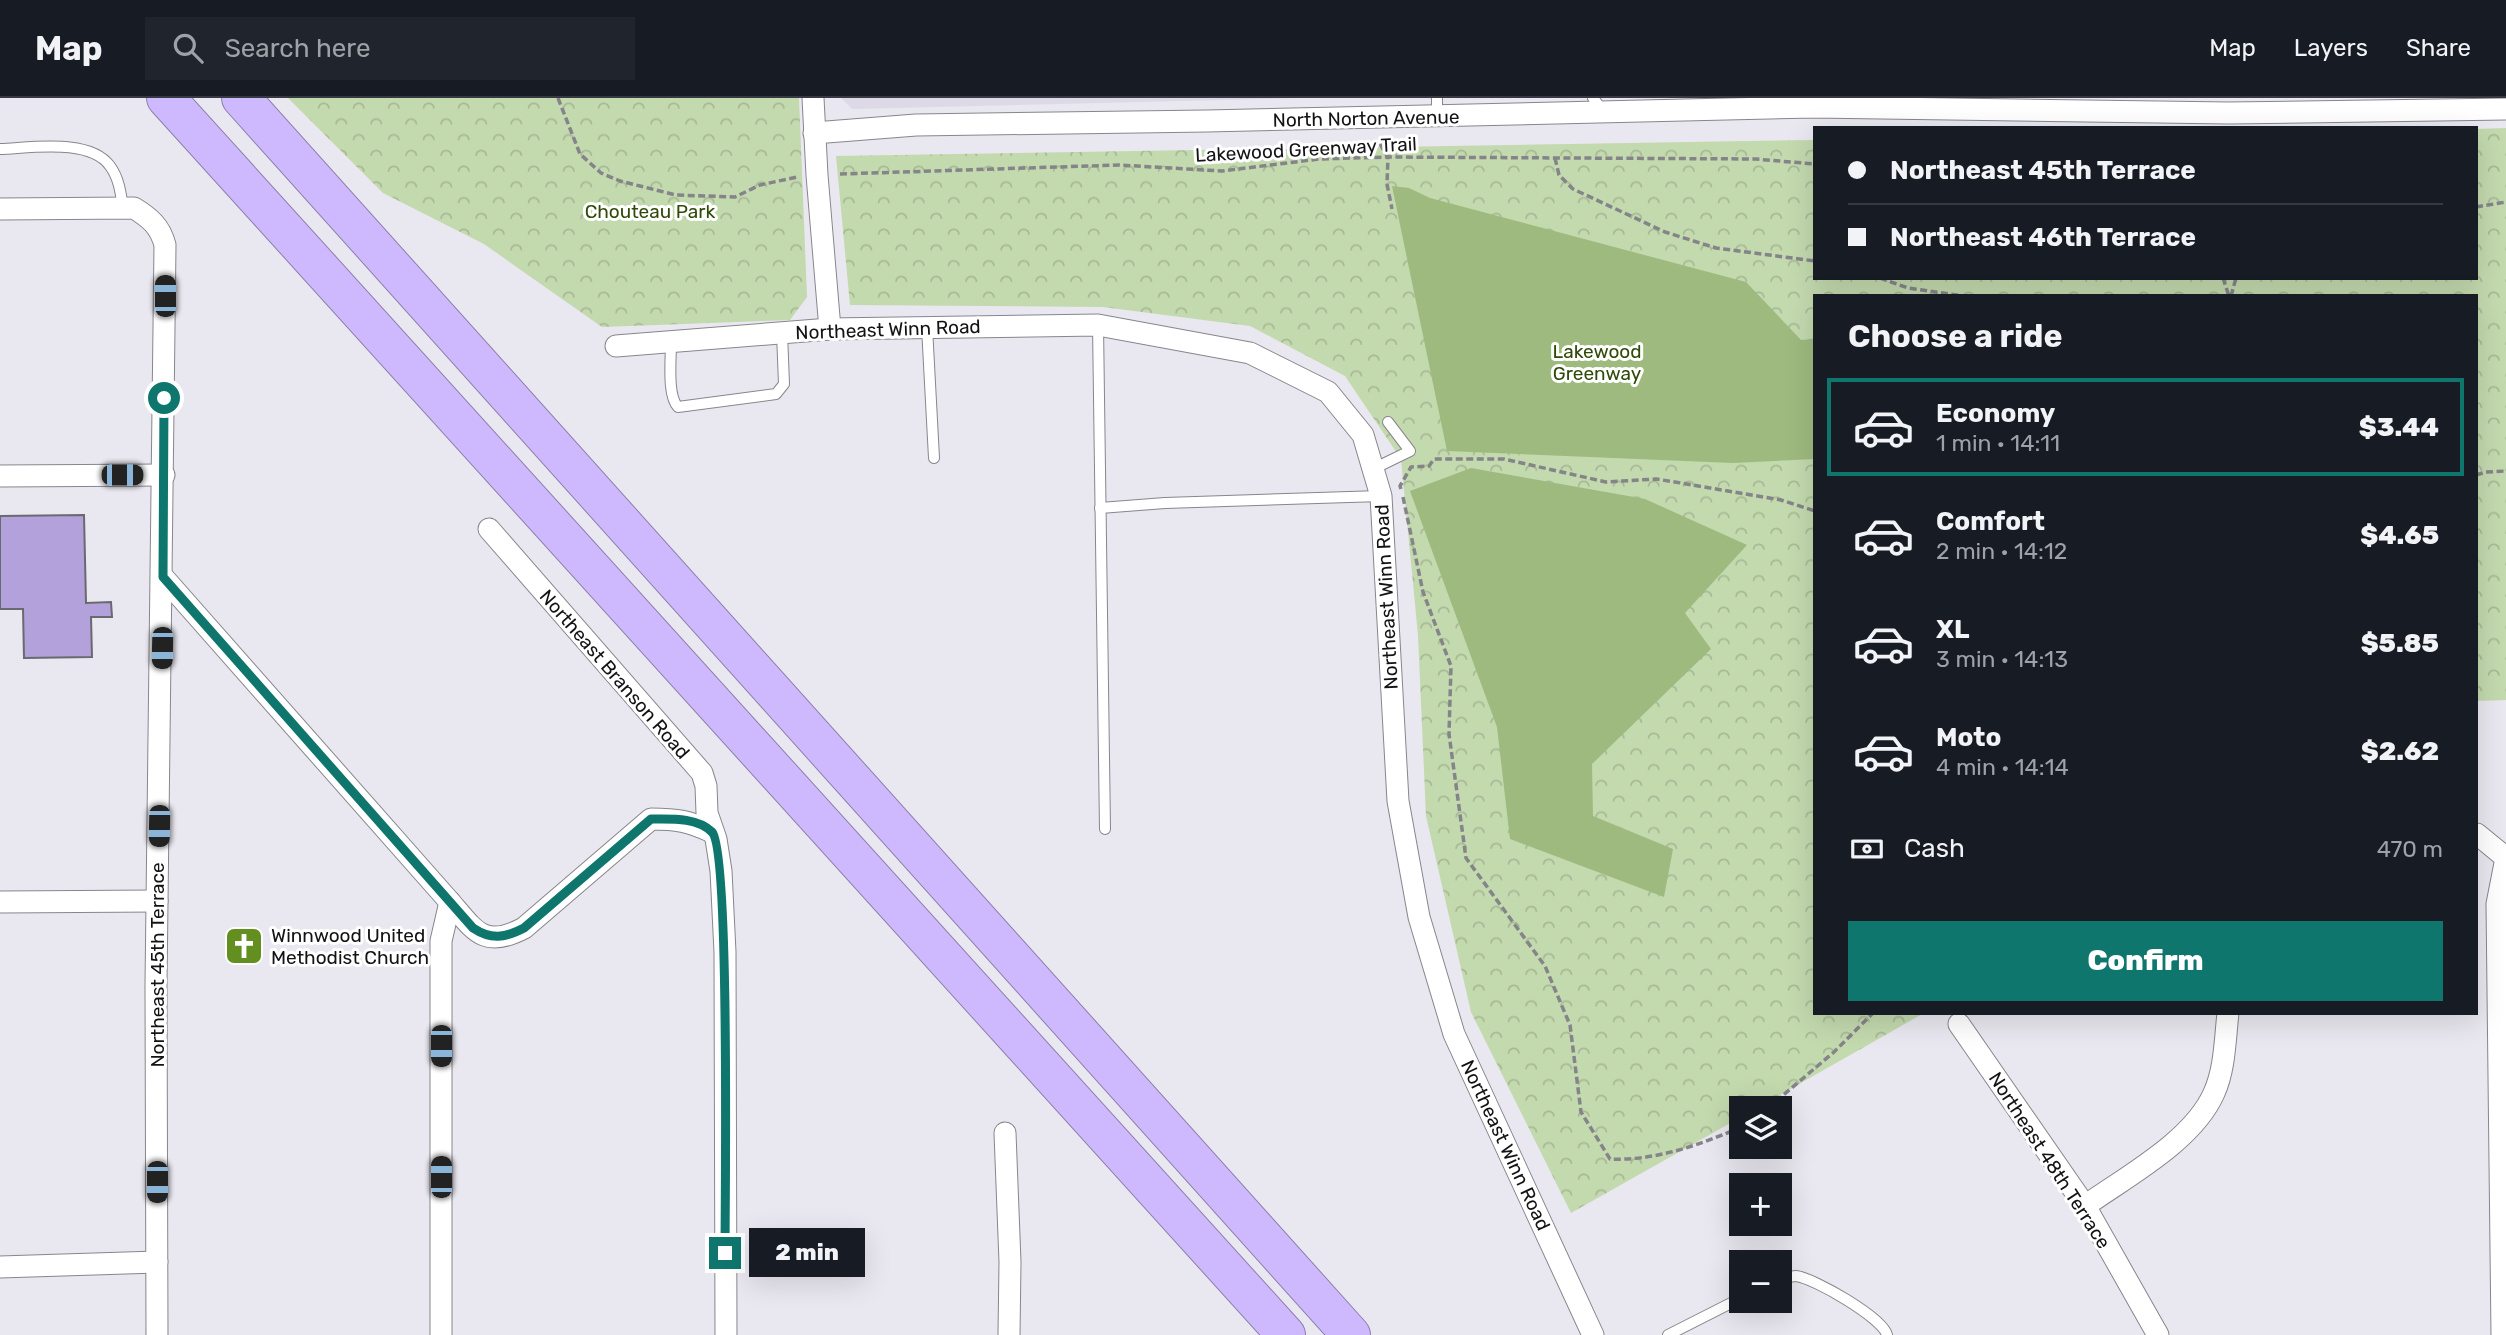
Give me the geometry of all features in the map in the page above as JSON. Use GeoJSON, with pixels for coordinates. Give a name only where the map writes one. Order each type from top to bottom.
{"type":"FeatureCollection","features":[{"type":"Feature","properties":{"kind":"highway"},"geometry":{"type":"LineString","coordinates":[[166,98],[1286,1335]]}},
{"type":"Feature","properties":{"kind":"highway"},"geometry":{"type":"LineString","coordinates":[[241,98],[1341,1322],[1363,1335]]}},
{"type":"Feature","properties":{"kind":"street"},"geometry":{"type":"LineString","coordinates":[[813,98],[830,329]]}},
{"type":"Feature","properties":{"kind":"street","name":"North Norton Avenue"},"geometry":{"type":"LineString","coordinates":[[814,132],[916,124],[1207,121],[1437,107],[2360,104],[2506,109]]}},
{"type":"Feature","properties":{"kind":"street"},"geometry":{"type":"LineString","coordinates":[[0,209],[123,208]]}},
{"type":"Feature","properties":{"kind":"street","name":"Northeast 45th Terrace"},"geometry":{"type":"LineString","coordinates":[[123,208],[134,208],[152,220],[161,232],[165,245],[157,901],[157,1335]]}},
{"type":"Feature","properties":{"kind":"street","name":"Northeast Winn Road"},"geometry":{"type":"LineString","coordinates":[[616,346],[830,329],[1098,325],[1250,353],[1328,392],[1363,435],[1381,496],[1398,800],[1419,917],[1454,1034],[1593,1335]]}},
{"type":"Feature","properties":{"kind":"street"},"geometry":{"type":"LineString","coordinates":[[0,476],[164,475]]}},
{"type":"Feature","properties":{"kind":"street","name":"Northeast Branson Road"},"geometry":{"type":"LineString","coordinates":[[489,529],[702,773],[706,786],[707,813],[716,839],[721,871],[725,952],[726,1335]]}},
{"type":"Feature","properties":{"kind":"street"},"geometry":{"type":"LineString","coordinates":[[163,577],[473,928],[486,937],[512,934],[524,928],[651,819],[678,819],[712,832]]}},
{"type":"Feature","properties":{"kind":"street"},"geometry":{"type":"LineString","coordinates":[[2478,835],[2506,858],[2497,904],[2502,1335]]}},
{"type":"Feature","properties":{"kind":"street"},"geometry":{"type":"LineString","coordinates":[[0,902],[157,901]]}},
{"type":"Feature","properties":{"kind":"street"},"geometry":{"type":"LineString","coordinates":[[441,1335],[441,941],[450,902]]}},
{"type":"Feature","properties":{"kind":"street"},"geometry":{"type":"LineString","coordinates":[[2085,1206],[2189,1131],[2214,1092],[2219,1077],[2228,1015]]}},
{"type":"Feature","properties":{"kind":"street","name":"Northeast 48th Terrace"},"geometry":{"type":"LineString","coordinates":[[1959,1024],[2085,1206],[2158,1335]]}},
{"type":"Feature","properties":{"kind":"street"},"geometry":{"type":"LineString","coordinates":[[1005,1133],[1010,1262],[1009,1335]]}},
{"type":"Feature","properties":{"kind":"street"},"geometry":{"type":"LineString","coordinates":[[0,1267],[157,1262]]}},
{"type":"Feature","properties":{"kind":"lane"},"geometry":{"type":"LineString","coordinates":[[0,149],[57,146],[87,150],[110,165],[119,184],[123,208]]}},
{"type":"Feature","properties":{"kind":"lane"},"geometry":{"type":"LineString","coordinates":[[1098,325],[1105,829]]}},
{"type":"Feature","properties":{"kind":"lane"},"geometry":{"type":"LineString","coordinates":[[927,327],[934,458]]}},
{"type":"Feature","properties":{"kind":"lane"},"geometry":{"type":"LineString","coordinates":[[671,343],[672,394],[678,407],[776,394],[784,384],[782,333]]}},
{"type":"Feature","properties":{"kind":"lane"},"geometry":{"type":"LineString","coordinates":[[1373,469],[1410,451],[1388,422]]}},
{"type":"Feature","properties":{"kind":"lane"},"geometry":{"type":"LineString","coordinates":[[1100,508],[1165,503],[1381,496]]}},
{"type":"Feature","properties":{"kind":"lane"},"geometry":{"type":"LineString","coordinates":[[1792,1277],[1811,1280],[1876,1320],[1886,1329],[1887,1335]]}},
{"type":"Feature","properties":{"kind":"lane"},"geometry":{"type":"LineString","coordinates":[[1668,1335],[1729,1304]]}},
{"type":"Feature","properties":{"kind":"path"},"geometry":{"type":"LineString","coordinates":[[558,98],[580,154],[601,173],[620,181],[676,195],[735,197],[760,185],[805,176]]}},
{"type":"Feature","properties":{"kind":"path"},"geometry":{"type":"LineString","coordinates":[[1380,144],[1388,157],[1387,184],[1392,209]]}},
{"type":"Feature","properties":{"kind":"path","name":"Lakewood Greenway Trail"},"geometry":{"type":"LineString","coordinates":[[840,174],[1119,165],[1222,171],[1319,159],[1388,157],[1755,159],[1813,163]]}},
{"type":"Feature","properties":{"kind":"path"},"geometry":{"type":"LineString","coordinates":[[1555,158],[1559,175],[1573,189],[1665,232],[1716,248],[1813,261]]}},
{"type":"Feature","properties":{"kind":"path"},"geometry":{"type":"LineString","coordinates":[[2478,207],[2506,202]]}},
{"type":"Feature","properties":{"kind":"path"},"geometry":{"type":"LineString","coordinates":[[1886,280],[1909,288],[1950,294]]}},
{"type":"Feature","properties":{"kind":"path"},"geometry":{"type":"LineString","coordinates":[[1729,1132],[1700,1145],[1637,1160],[1610,1159],[1581,1112],[1570,1025],[1545,966],[1466,858],[1449,734],[1451,666],[1423,592],[1400,486],[1411,467],[1429,466],[1434,459],[1504,459],[1606,482],[1656,479],[1781,500],[1813,510]]}},
{"type":"Feature","properties":{"kind":"path"},"geometry":{"type":"LineString","coordinates":[[2478,474],[2506,471]]}},
{"type":"Feature","properties":{"kind":"path"},"geometry":{"type":"LineString","coordinates":[[1783,1096],[1834,1052],[1871,1015]]}},
{"type":"Feature","properties":{"kind":"shaded area"},"geometry":{"type":"Polygon","coordinates":[[[841,98],[1299,98],[852,109],[841,98]]]}},
{"type":"Feature","properties":{"kind":"shaded area"},"geometry":{"type":"Polygon","coordinates":[[[1392,186],[1409,188],[1430,198],[1746,282],[1801,340],[1813,339],[1813,459],[1733,463],[1447,451],[1392,186]]]}},
{"type":"Feature","properties":{"kind":"shaded area"},"geometry":{"type":"Polygon","coordinates":[[[1471,468],[1645,499],[1747,545],[1685,613],[1711,649],[1592,764],[1593,816],[1673,849],[1664,897],[1510,839],[1497,727],[1410,491],[1471,468]]]}},
{"type":"Feature","properties":{"kind":"green space","name":"Chouteau Park"},"geometry":{"type":"Polygon","coordinates":[[[288,98],[799,98],[807,297],[790,320],[602,327],[484,244],[383,193],[288,98]]]}},
{"type":"Feature","properties":{"kind":"green space","name":"Lakewood Greenway"},"geometry":{"type":"Polygon","coordinates":[[[2506,128],[2506,700],[2478,701],[2478,294],[1813,294],[1813,1015],[1920,1015],[1778,1096],[1729,1096],[1729,1124],[1571,1213],[1471,1012],[1426,816],[1418,635],[1401,459],[1345,376],[1250,326],[1103,307],[850,305],[836,156],[1813,140],[1813,280],[2478,280],[2478,129],[2506,128]]]}},
{"type":"Feature","properties":{"kind":"building"},"geometry":{"type":"Polygon","coordinates":[[[84,515],[86,603],[111,602],[112,617],[91,617],[92,657],[24,658],[23,609],[0,609],[0,516],[84,515]]]}},
{"type":"Feature","properties":{"kind":"place","name":"Winnwood United Methodist Church"},"geometry":{"type":"Point","coordinates":[244,946]}},
{"type":"Feature","properties":{"kind":"route"},"geometry":{"type":"LineString","coordinates":[[164,398],[163,577],[473,928],[486,937],[512,934],[524,928],[651,819],[678,819],[712,832],[716,839],[721,871],[725,952],[725,1253]]}}]}
